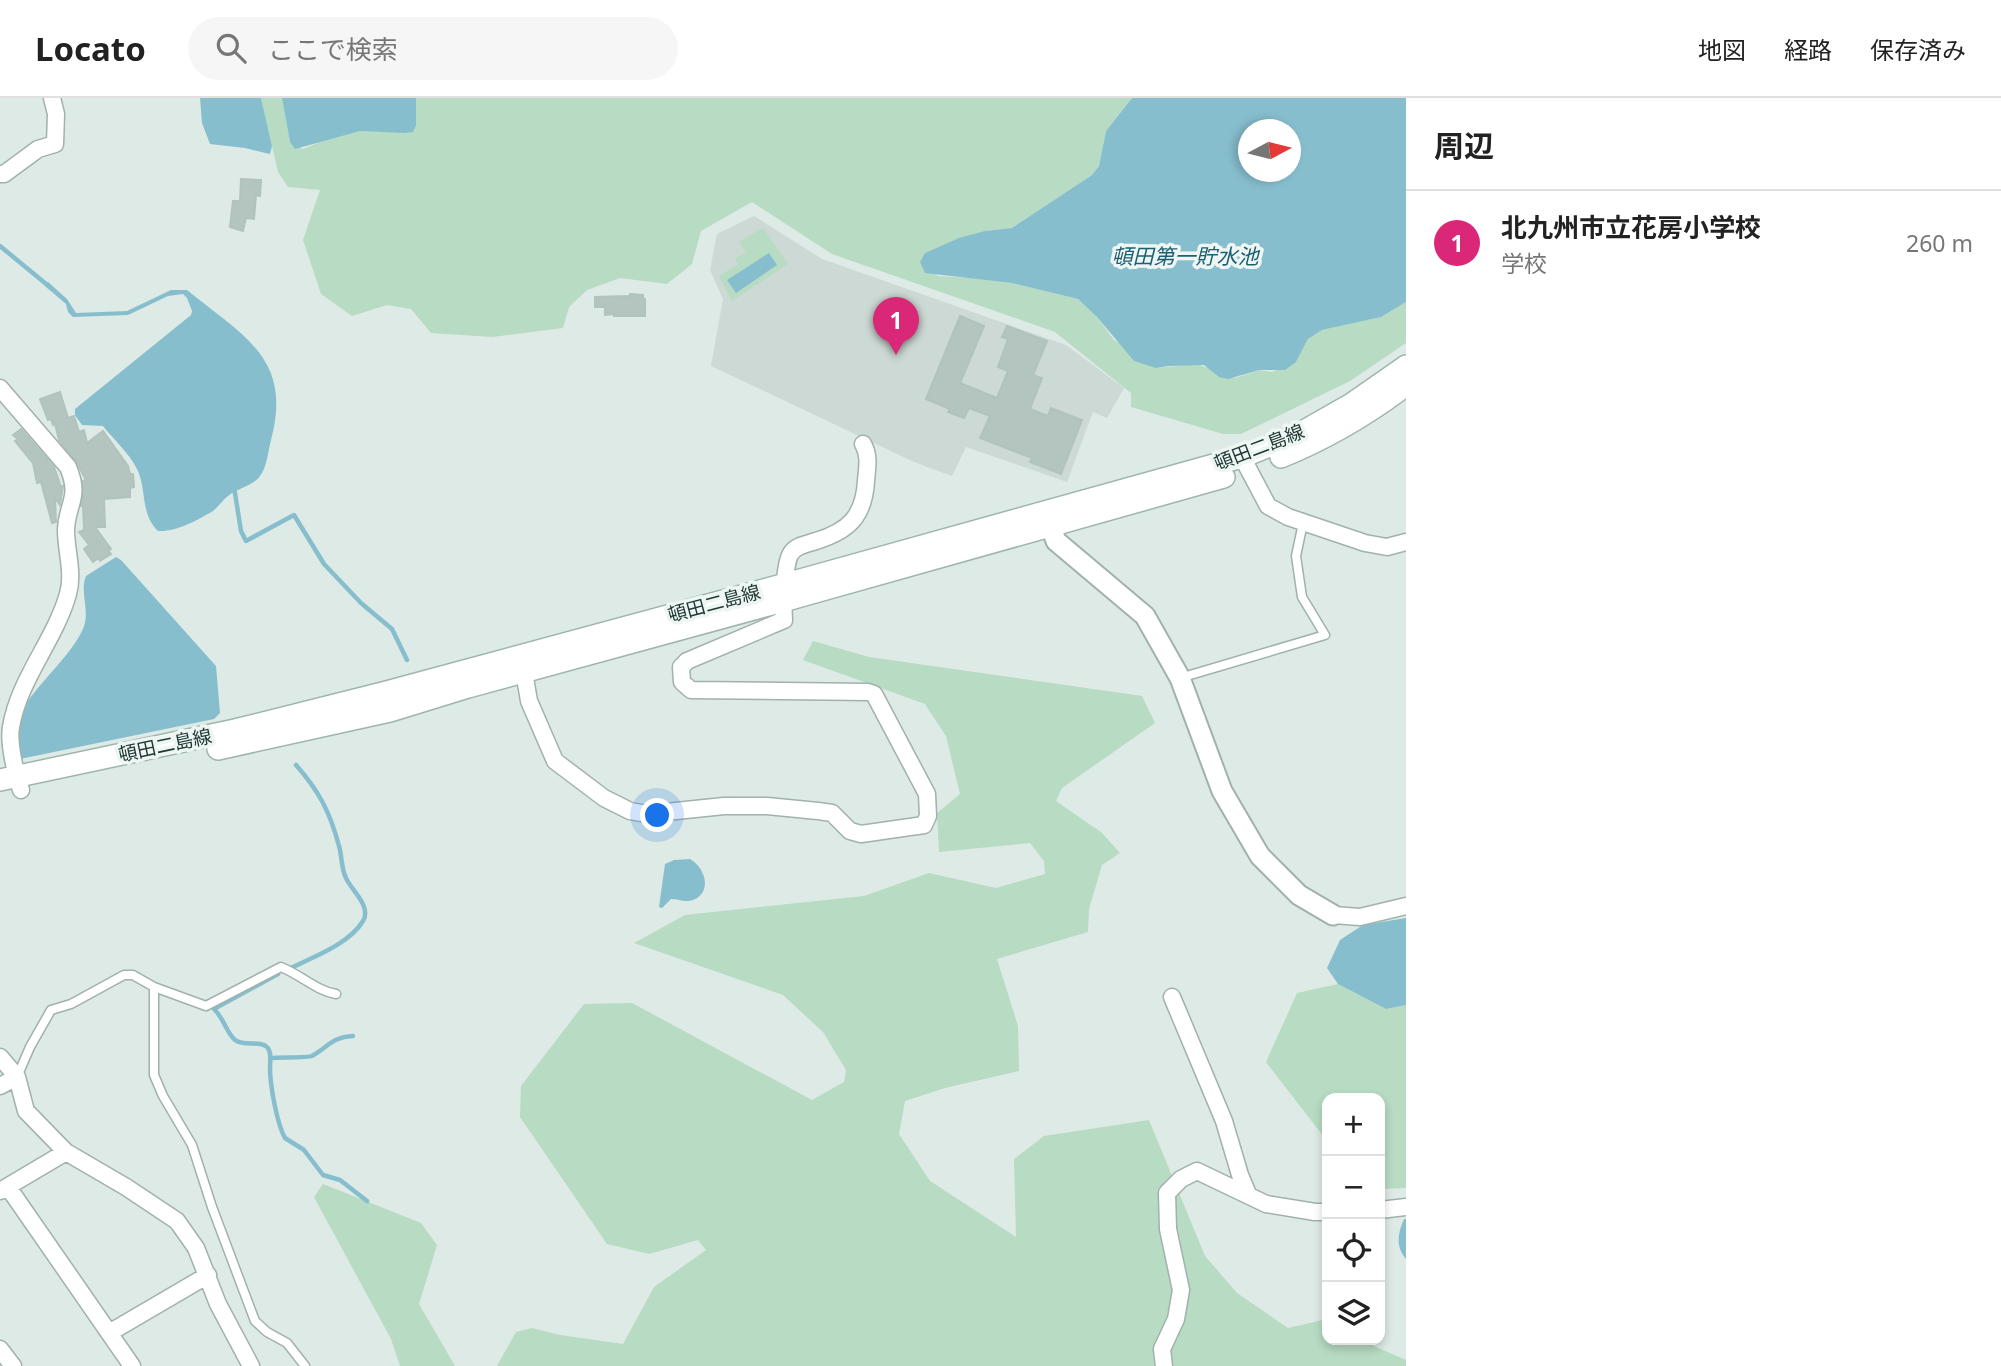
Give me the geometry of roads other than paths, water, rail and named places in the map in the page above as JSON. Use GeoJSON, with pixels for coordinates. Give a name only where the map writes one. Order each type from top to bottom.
{"type":"FeatureCollection","features":[{"type":"Feature","properties":{"kind":"main road","name":"頓田二島線"},"geometry":{"type":"LineString","coordinates":[[1245,463],[1350,405],[1406,366]]}},
{"type":"Feature","properties":{"kind":"main road","name":"頓田二島線"},"geometry":{"type":"LineString","coordinates":[[9,785],[390,711],[785,593],[1307,446],[1359,417],[1406,385]]}},
{"type":"Feature","properties":{"kind":"main road","name":"頓田二島線"},"geometry":{"type":"LineString","coordinates":[[9,785],[785,593]]}},
{"type":"Feature","properties":{"kind":"street"},"geometry":{"type":"LineString","coordinates":[[0,174],[4,174],[38,149],[55,144],[56,114],[52,98]]}},
{"type":"Feature","properties":{"kind":"street"},"geometry":{"type":"LineString","coordinates":[[0,388],[68,467],[74,482],[75,496],[66,527],[71,581],[46,646],[25,687],[11,728],[9,785]]}},
{"type":"Feature","properties":{"kind":"street"},"geometry":{"type":"LineString","coordinates":[[524,672],[529,701],[555,761],[604,797],[630,811],[647,814],[724,806],[793,808],[832,813],[850,831],[861,834],[925,825],[929,816],[927,794],[874,694],[691,690],[682,682],[681,667],[687,661],[784,620],[786,565],[790,553],[797,547],[838,534],[855,517],[865,500],[868,453],[863,444]]}},
{"type":"Feature","properties":{"kind":"street"},"geometry":{"type":"LineString","coordinates":[[1245,463],[1268,506],[1303,523],[1387,547],[1406,542]]}},
{"type":"Feature","properties":{"kind":"street"},"geometry":{"type":"LineString","coordinates":[[1049,519],[1056,541],[1145,615],[1180,678],[1222,791],[1260,856],[1299,895],[1333,915],[1360,917],[1406,906]]}},
{"type":"Feature","properties":{"kind":"street"},"geometry":{"type":"LineString","coordinates":[[1172,997],[1224,1121],[1248,1195]]}},
{"type":"Feature","properties":{"kind":"street"},"geometry":{"type":"LineString","coordinates":[[0,1057],[17,1077],[26,1111],[66,1152],[177,1221],[196,1248],[218,1304],[251,1366]]}},
{"type":"Feature","properties":{"kind":"street"},"geometry":{"type":"LineString","coordinates":[[0,1086],[17,1077]]}},
{"type":"Feature","properties":{"kind":"street"},"geometry":{"type":"LineString","coordinates":[[66,1152],[4,1189],[132,1366]]}},
{"type":"Feature","properties":{"kind":"street"},"geometry":{"type":"LineString","coordinates":[[1164,1366],[1162,1349],[1176,1319],[1181,1290],[1167,1229],[1167,1193],[1181,1179],[1197,1171],[1266,1204],[1322,1212]]}},
{"type":"Feature","properties":{"kind":"street"},"geometry":{"type":"LineString","coordinates":[[1385,1209],[1406,1207]]}},
{"type":"Feature","properties":{"kind":"street"},"geometry":{"type":"LineString","coordinates":[[109,1333],[208,1276]]}},
{"type":"Feature","properties":{"kind":"street"},"geometry":{"type":"LineString","coordinates":[[0,1349],[13,1366]]}},
{"type":"Feature","properties":{"kind":"lane"},"geometry":{"type":"LineString","coordinates":[[1180,678],[1325,635],[1302,597],[1296,556],[1303,523]]}},
{"type":"Feature","properties":{"kind":"lane"},"geometry":{"type":"LineString","coordinates":[[17,1077],[51,1010],[71,1004],[124,975],[133,975],[154,987],[206,1006],[281,967],[324,992],[337,994]]}},
{"type":"Feature","properties":{"kind":"lane"},"geometry":{"type":"LineString","coordinates":[[154,987],[154,1075],[163,1096],[192,1145],[254,1321],[287,1343],[305,1366]]}},
{"type":"Feature","properties":{"kind":"water"},"geometry":{"type":"Polygon","coordinates":[[[200,98],[261,98],[272,146],[270,154],[210,144],[202,123],[200,98]]]}},
{"type":"Feature","properties":{"kind":"water"},"geometry":{"type":"Polygon","coordinates":[[[282,98],[416,98],[416,126],[413,132],[405,133],[360,131],[295,149],[290,142],[282,98]]]}},
{"type":"Feature","properties":{"kind":"water","name":"頓田第一貯水池"},"geometry":{"type":"Polygon","coordinates":[[[1132,98],[1406,98],[1406,302],[1381,317],[1322,330],[1308,339],[1296,362],[1285,370],[1259,370],[1228,379],[1219,377],[1204,365],[1156,368],[1134,361],[1078,299],[1012,283],[925,273],[920,262],[925,253],[959,238],[1012,228],[1092,175],[1099,166],[1106,131],[1132,98]]]}},
{"type":"Feature","properties":{"kind":"water"},"geometry":{"type":"Polygon","coordinates":[[[769,253],[777,265],[736,293],[727,280],[769,253]]]}},
{"type":"Feature","properties":{"kind":"water"},"geometry":{"type":"Polygon","coordinates":[[[48,282],[67,299],[76,313],[127,311],[171,290],[187,290],[244,336],[269,369],[275,388],[276,412],[271,440],[264,468],[257,479],[232,493],[201,518],[179,527],[158,531],[149,517],[140,477],[130,458],[103,426],[82,425],[75,415],[75,409],[191,315],[187,298],[183,294],[168,296],[128,315],[73,317],[66,304],[45,286],[48,282]]]}},
{"type":"Feature","properties":{"kind":"water"},"geometry":{"type":"Polygon","coordinates":[[[116,557],[216,666],[220,713],[214,719],[20,759],[15,731],[18,716],[67,654],[83,629],[86,616],[86,576],[116,557]]]}},
{"type":"Feature","properties":{"kind":"water"},"geometry":{"type":"Polygon","coordinates":[[[690,859],[703,873],[703,891],[693,900],[671,899],[662,908],[659,907],[665,864],[674,860],[690,859]]]}},
{"type":"Feature","properties":{"kind":"water"},"geometry":{"type":"Polygon","coordinates":[[[1406,918],[1406,1005],[1386,1009],[1338,984],[1327,968],[1340,940],[1363,925],[1406,918]]]}},
{"type":"Feature","properties":{"kind":"water"},"geometry":{"type":"Polygon","coordinates":[[[1404,1219],[1406,1259],[1400,1249],[1399,1239],[1404,1219]]]}},
{"type":"Feature","properties":{"kind":"waterway"},"geometry":{"type":"LineString","coordinates":[[0,246],[51,288]]}},
{"type":"Feature","properties":{"kind":"waterway"},"geometry":{"type":"LineString","coordinates":[[234,487],[241,531],[246,541],[294,515],[324,564],[361,603],[392,629],[407,660]]}},
{"type":"Feature","properties":{"kind":"waterway"},"geometry":{"type":"LineString","coordinates":[[291,968],[340,943],[357,929],[365,915],[363,904],[344,874],[339,846],[328,812],[296,765]]}},
{"type":"Feature","properties":{"kind":"waterway"},"geometry":{"type":"LineString","coordinates":[[278,974],[214,1009],[235,1040],[264,1045],[269,1049],[274,1104],[285,1138],[304,1150],[323,1175],[340,1180],[367,1201]]}},
{"type":"Feature","properties":{"kind":"waterway"},"geometry":{"type":"LineString","coordinates":[[271,1058],[312,1056],[335,1040],[353,1036]]}},
{"type":"Feature","properties":{"kind":"place","name":"北九州市立花房小学校"},"geometry":{"type":"Point","coordinates":[896,355]}}]}
